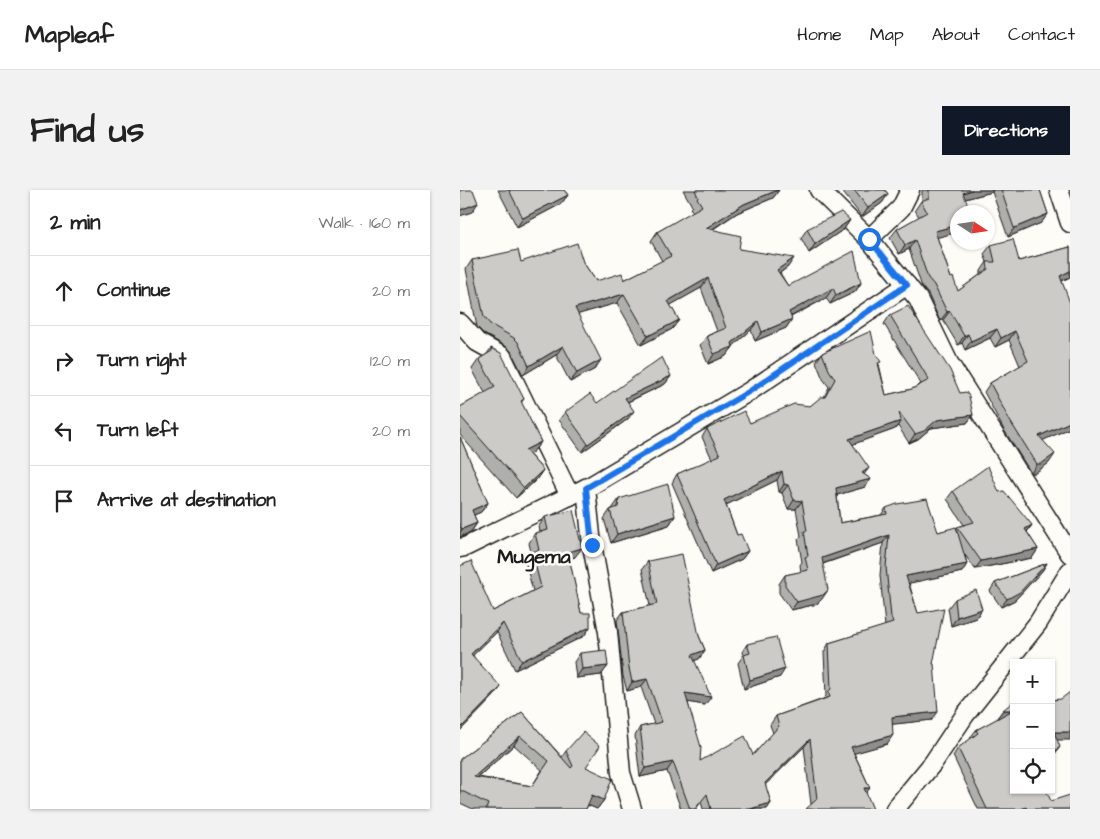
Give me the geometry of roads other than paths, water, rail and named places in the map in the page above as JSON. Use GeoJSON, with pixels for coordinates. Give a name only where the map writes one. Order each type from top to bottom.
{"type":"FeatureCollection","features":[{"type":"Feature","properties":{"kind":"street"},"geometry":{"type":"LineString","coordinates":[[819,190],[869,239],[918,299],[949,363],[1070,554]]}},
{"type":"Feature","properties":{"kind":"street"},"geometry":{"type":"LineString","coordinates":[[869,239],[901,208],[910,190]]}},
{"type":"Feature","properties":{"kind":"street"},"geometry":{"type":"LineString","coordinates":[[1059,190],[1070,223]]}},
{"type":"Feature","properties":{"kind":"street"},"geometry":{"type":"LineString","coordinates":[[460,548],[586,488],[750,391],[907,285]]}},
{"type":"Feature","properties":{"kind":"street"},"geometry":{"type":"LineString","coordinates":[[460,322],[477,342],[502,356],[570,496]]}},
{"type":"Feature","properties":{"kind":"street"},"geometry":{"type":"LineString","coordinates":[[586,488],[592,545],[608,632],[621,773],[632,809]]}},
{"type":"Feature","properties":{"kind":"street"},"geometry":{"type":"LineString","coordinates":[[895,809],[933,763],[965,715],[1038,623],[1070,571]]}},
{"type":"Feature","properties":{"kind":"district","name":"Mugema"},"geometry":{"type":"Point","coordinates":[534,556]}}]}
